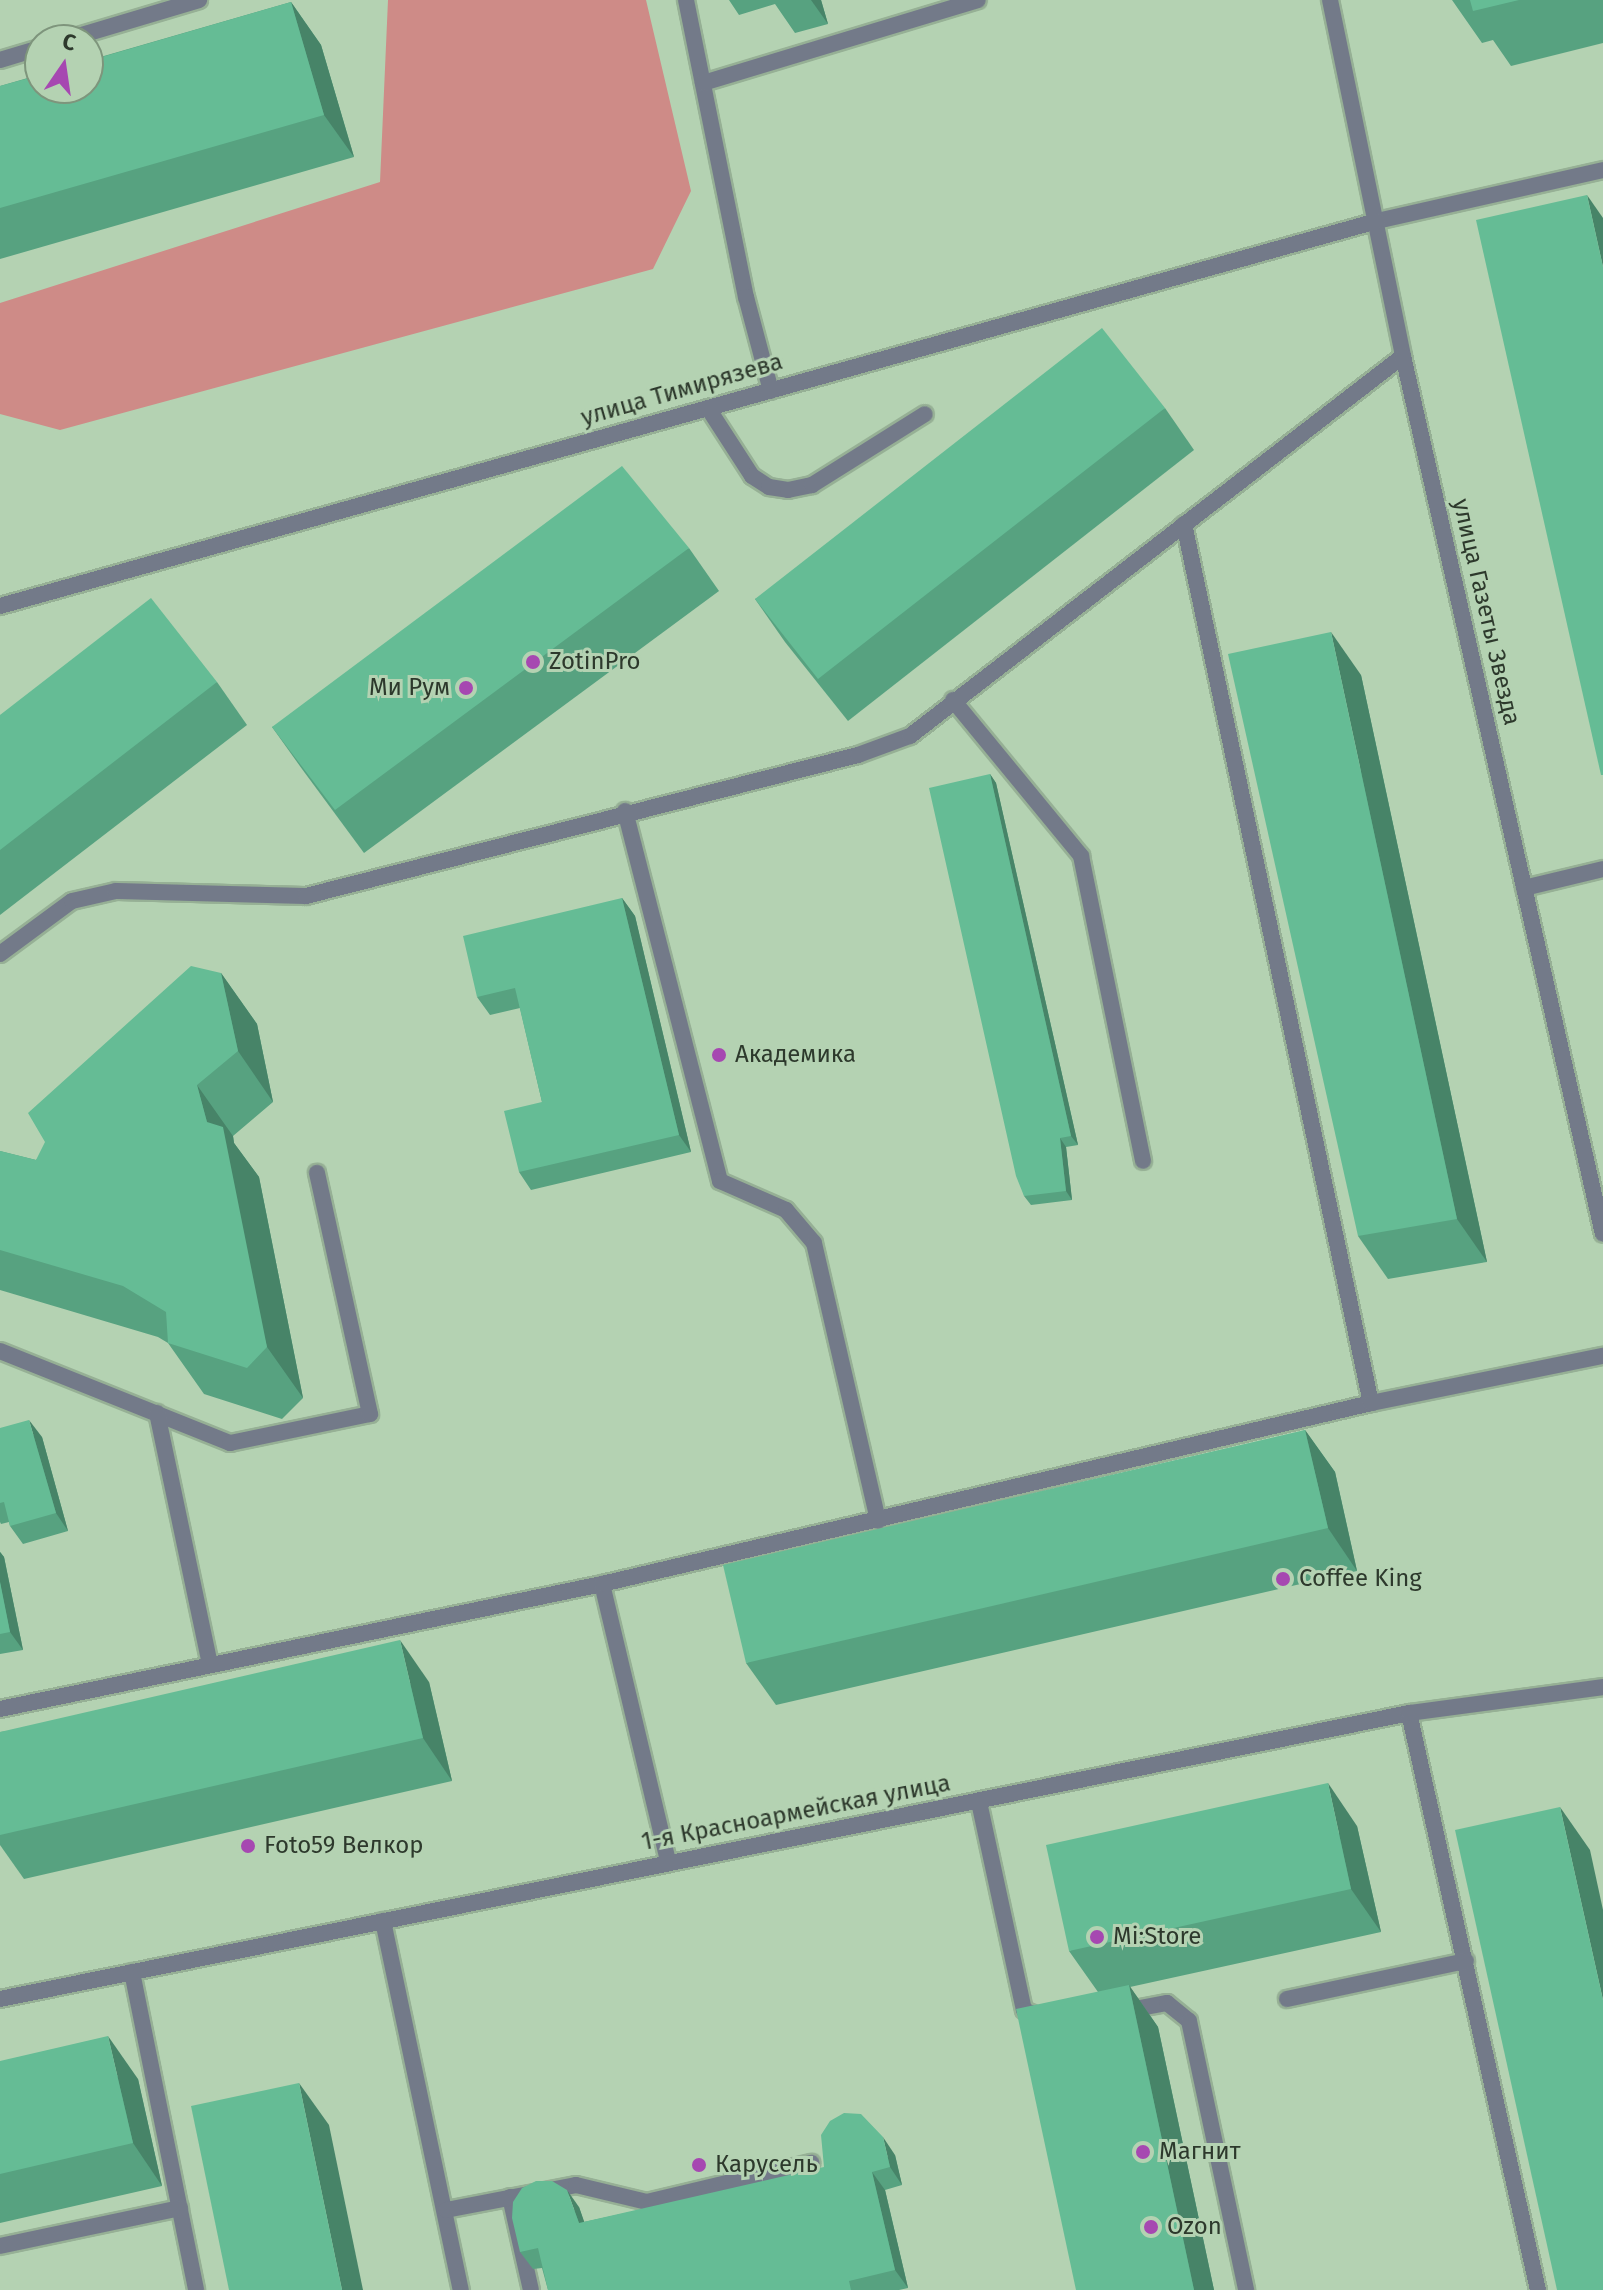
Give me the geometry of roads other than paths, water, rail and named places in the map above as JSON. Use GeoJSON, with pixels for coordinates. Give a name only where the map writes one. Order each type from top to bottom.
{"type":"FeatureCollection","features":[{"type":"Feature","properties":{"kind":"street"},"geometry":{"type":"LineString","coordinates":[[104,28],[199,0]]}},
{"type":"Feature","properties":{"kind":"street"},"geometry":{"type":"LineString","coordinates":[[686,0],[746,297],[771,391]]}},
{"type":"Feature","properties":{"kind":"street"},"geometry":{"type":"LineString","coordinates":[[703,83],[978,0]]}},
{"type":"Feature","properties":{"kind":"street","name":"улица Газеты Звезда"},"geometry":{"type":"LineString","coordinates":[[1330,0],[1403,356],[1603,1234]]}},
{"type":"Feature","properties":{"kind":"street"},"geometry":{"type":"LineString","coordinates":[[0,60],[24,53]]}},
{"type":"Feature","properties":{"kind":"street","name":"улица Тимирязева"},"geometry":{"type":"LineString","coordinates":[[0,606],[1377,221],[1603,170]]}},
{"type":"Feature","properties":{"kind":"street"},"geometry":{"type":"LineString","coordinates":[[0,954],[72,901],[116,891],[306,896],[625,811],[858,755],[910,736],[1403,356]]}},
{"type":"Feature","properties":{"kind":"street"},"geometry":{"type":"LineString","coordinates":[[708,408],[752,476],[769,487],[788,490],[812,485],[925,414]]}},
{"type":"Feature","properties":{"kind":"street"},"geometry":{"type":"LineString","coordinates":[[1184,524],[1371,1403]]}},
{"type":"Feature","properties":{"kind":"street"},"geometry":{"type":"LineString","coordinates":[[953,700],[1081,856],[1143,1161]]}},
{"type":"Feature","properties":{"kind":"street"},"geometry":{"type":"LineString","coordinates":[[625,811],[720,1181],[786,1210],[814,1243],[878,1521]]}},
{"type":"Feature","properties":{"kind":"street"},"geometry":{"type":"LineString","coordinates":[[1524,888],[1603,869]]}},
{"type":"Feature","properties":{"kind":"street"},"geometry":{"type":"LineString","coordinates":[[0,1351],[230,1443],[370,1414],[317,1173]]}},
{"type":"Feature","properties":{"kind":"street"},"geometry":{"type":"LineString","coordinates":[[0,1709],[602,1584],[1371,1403],[1603,1356]]}},
{"type":"Feature","properties":{"kind":"street"},"geometry":{"type":"LineString","coordinates":[[157,1413],[210,1664]]}},
{"type":"Feature","properties":{"kind":"street"},"geometry":{"type":"LineString","coordinates":[[602,1584],[668,1862]]}},
{"type":"Feature","properties":{"kind":"street","name":"1-я Красноармейская улица"},"geometry":{"type":"LineString","coordinates":[[0,1999],[1409,1713],[1603,1687]]}},
{"type":"Feature","properties":{"kind":"street"},"geometry":{"type":"LineString","coordinates":[[1409,1713],[1538,2290]]}},
{"type":"Feature","properties":{"kind":"street"},"geometry":{"type":"LineString","coordinates":[[979,1802],[1024,2010],[1055,2024]]}},
{"type":"Feature","properties":{"kind":"street"},"geometry":{"type":"LineString","coordinates":[[383,1921],[461,2290]]}},
{"type":"Feature","properties":{"kind":"street"},"geometry":{"type":"LineString","coordinates":[[1287,1999],[1466,1961]]}},
{"type":"Feature","properties":{"kind":"street"},"geometry":{"type":"LineString","coordinates":[[132,1972],[196,2290]]}},
{"type":"Feature","properties":{"kind":"street"},"geometry":{"type":"LineString","coordinates":[[1111,2014],[1167,2003],[1189,2021],[1246,2290]]}},
{"type":"Feature","properties":{"kind":"street"},"geometry":{"type":"LineString","coordinates":[[446,2210],[576,2185],[647,2202],[811,2163]]}},
{"type":"Feature","properties":{"kind":"street"},"geometry":{"type":"LineString","coordinates":[[510,2197],[531,2290]]}},
{"type":"Feature","properties":{"kind":"street"},"geometry":{"type":"LineString","coordinates":[[0,2246],[180,2208]]}},
{"type":"Feature","properties":{"kind":"place","name":"ZotinPro"},"geometry":{"type":"Point","coordinates":[533,662]}},
{"type":"Feature","properties":{"kind":"place","name":"Ми Рум"},"geometry":{"type":"Point","coordinates":[466,688]}},
{"type":"Feature","properties":{"kind":"place","name":"Академика"},"geometry":{"type":"Point","coordinates":[719,1055]}},
{"type":"Feature","properties":{"kind":"place","name":"Coffee King"},"geometry":{"type":"Point","coordinates":[1283,1579]}},
{"type":"Feature","properties":{"kind":"place","name":"Foto59 Велкор"},"geometry":{"type":"Point","coordinates":[248,1846]}},
{"type":"Feature","properties":{"kind":"place","name":"Mi:Store"},"geometry":{"type":"Point","coordinates":[1097,1937]}},
{"type":"Feature","properties":{"kind":"place","name":"Магнит"},"geometry":{"type":"Point","coordinates":[1143,2152]}},
{"type":"Feature","properties":{"kind":"place","name":"Карусель"},"geometry":{"type":"Point","coordinates":[699,2165]}},
{"type":"Feature","properties":{"kind":"place","name":"Ozon"},"geometry":{"type":"Point","coordinates":[1151,2227]}}]}
